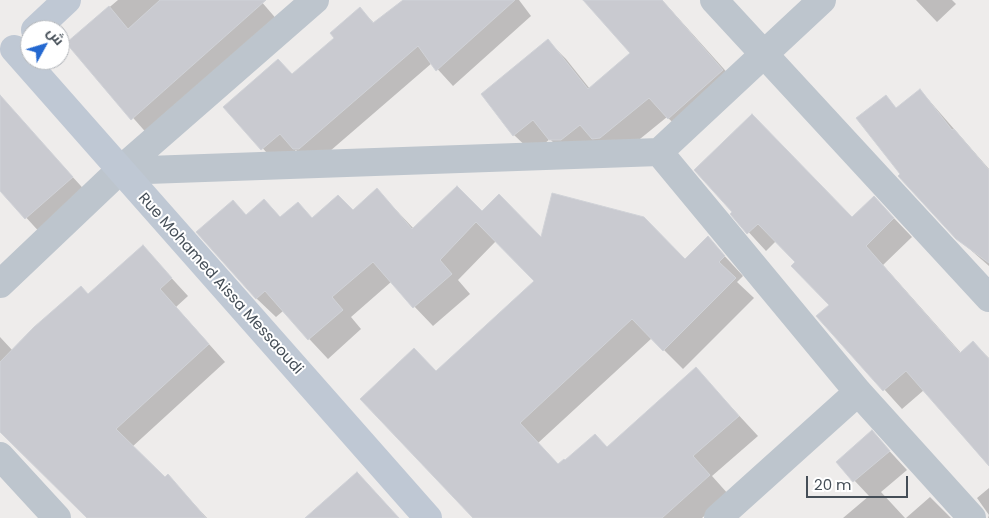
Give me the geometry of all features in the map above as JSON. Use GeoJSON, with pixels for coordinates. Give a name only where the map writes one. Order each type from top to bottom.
{"type":"FeatureCollection","features":[{"type":"Feature","properties":{"kind":"street"},"geometry":{"type":"LineString","coordinates":[[46,20],[67,0]]}},
{"type":"Feature","properties":{"kind":"street"},"geometry":{"type":"LineString","coordinates":[[0,284],[119,171],[315,0]]}},
{"type":"Feature","properties":{"kind":"street"},"geometry":{"type":"LineString","coordinates":[[714,0],[989,298]]}},
{"type":"Feature","properties":{"kind":"street"},"geometry":{"type":"LineString","coordinates":[[119,171],[659,152],[822,0]]}},
{"type":"Feature","properties":{"kind":"street","name":"Rue Mohamed Aissa Messaoudi"},"geometry":{"type":"LineString","coordinates":[[11,46],[119,171],[428,518]]}},
{"type":"Feature","properties":{"kind":"street"},"geometry":{"type":"LineString","coordinates":[[659,152],[858,392],[972,518]]}},
{"type":"Feature","properties":{"kind":"street"},"geometry":{"type":"LineString","coordinates":[[718,518],[858,392]]}},
{"type":"Feature","properties":{"kind":"street"},"geometry":{"type":"LineString","coordinates":[[0,456],[56,518]]}},
{"type":"Feature","properties":{"kind":"building"},"geometry":{"type":"Polygon","coordinates":[[[160,0],[266,0],[131,120],[70,48],[70,40],[109,6],[128,29],[160,0]]]}},
{"type":"Feature","properties":{"kind":"building"},"geometry":{"type":"Polygon","coordinates":[[[403,0],[515,0],[436,71],[418,46],[299,149],[293,149],[280,134],[261,150],[223,107],[278,59],[292,74],[334,38],[330,33],[360,7],[373,23],[403,0]]]}},
{"type":"Feature","properties":{"kind":"building"},"geometry":{"type":"Polygon","coordinates":[[[583,0],[662,0],[723,70],[668,119],[649,98],[600,138],[592,139],[580,125],[561,140],[549,140],[533,120],[513,136],[481,94],[548,39],[588,89],[630,53],[583,0]]]}},
{"type":"Feature","properties":{"kind":"building"},"geometry":{"type":"Polygon","coordinates":[[[920,89],[952,130],[954,129],[989,170],[989,263],[956,239],[898,176],[900,174],[856,118],[886,95],[896,108],[920,89]]]}},
{"type":"Feature","properties":{"kind":"building"},"geometry":{"type":"Polygon","coordinates":[[[0,95],[73,177],[25,219],[0,191],[0,95]]]}},
{"type":"Feature","properties":{"kind":"building"},"geometry":{"type":"Polygon","coordinates":[[[752,114],[852,217],[874,196],[894,218],[866,246],[960,353],[973,341],[989,359],[989,466],[906,371],[883,391],[816,316],[829,305],[791,266],[795,262],[758,224],[747,234],[730,214],[732,212],[694,170],[752,114]]]}},
{"type":"Feature","properties":{"kind":"building"},"geometry":{"type":"Polygon","coordinates":[[[457,186],[482,211],[499,194],[541,237],[552,193],[644,217],[685,259],[708,236],[725,256],[719,262],[736,278],[663,351],[632,319],[520,423],[558,464],[595,434],[607,447],[696,367],[739,416],[693,456],[710,475],[662,518],[473,518],[360,399],[414,348],[436,371],[534,281],[476,222],[440,260],[452,274],[413,308],[373,262],[332,297],[343,310],[308,340],[265,291],[256,299],[196,232],[233,200],[246,215],[264,199],[280,217],[298,202],[312,218],[338,195],[353,210],[377,188],[412,229],[457,186]]]}},
{"type":"Feature","properties":{"kind":"building"},"geometry":{"type":"Polygon","coordinates":[[[143,245],[172,278],[160,289],[209,344],[116,429],[165,477],[168,474],[206,518],[87,518],[0,432],[0,362],[34,327],[81,286],[88,294],[143,245]]]}},
{"type":"Feature","properties":{"kind":"building"},"geometry":{"type":"Polygon","coordinates":[[[872,430],[890,451],[853,482],[836,462],[872,430]]]}},
{"type":"Feature","properties":{"kind":"building"},"geometry":{"type":"Polygon","coordinates":[[[357,472],[399,518],[305,518],[357,472]]]}}]}
